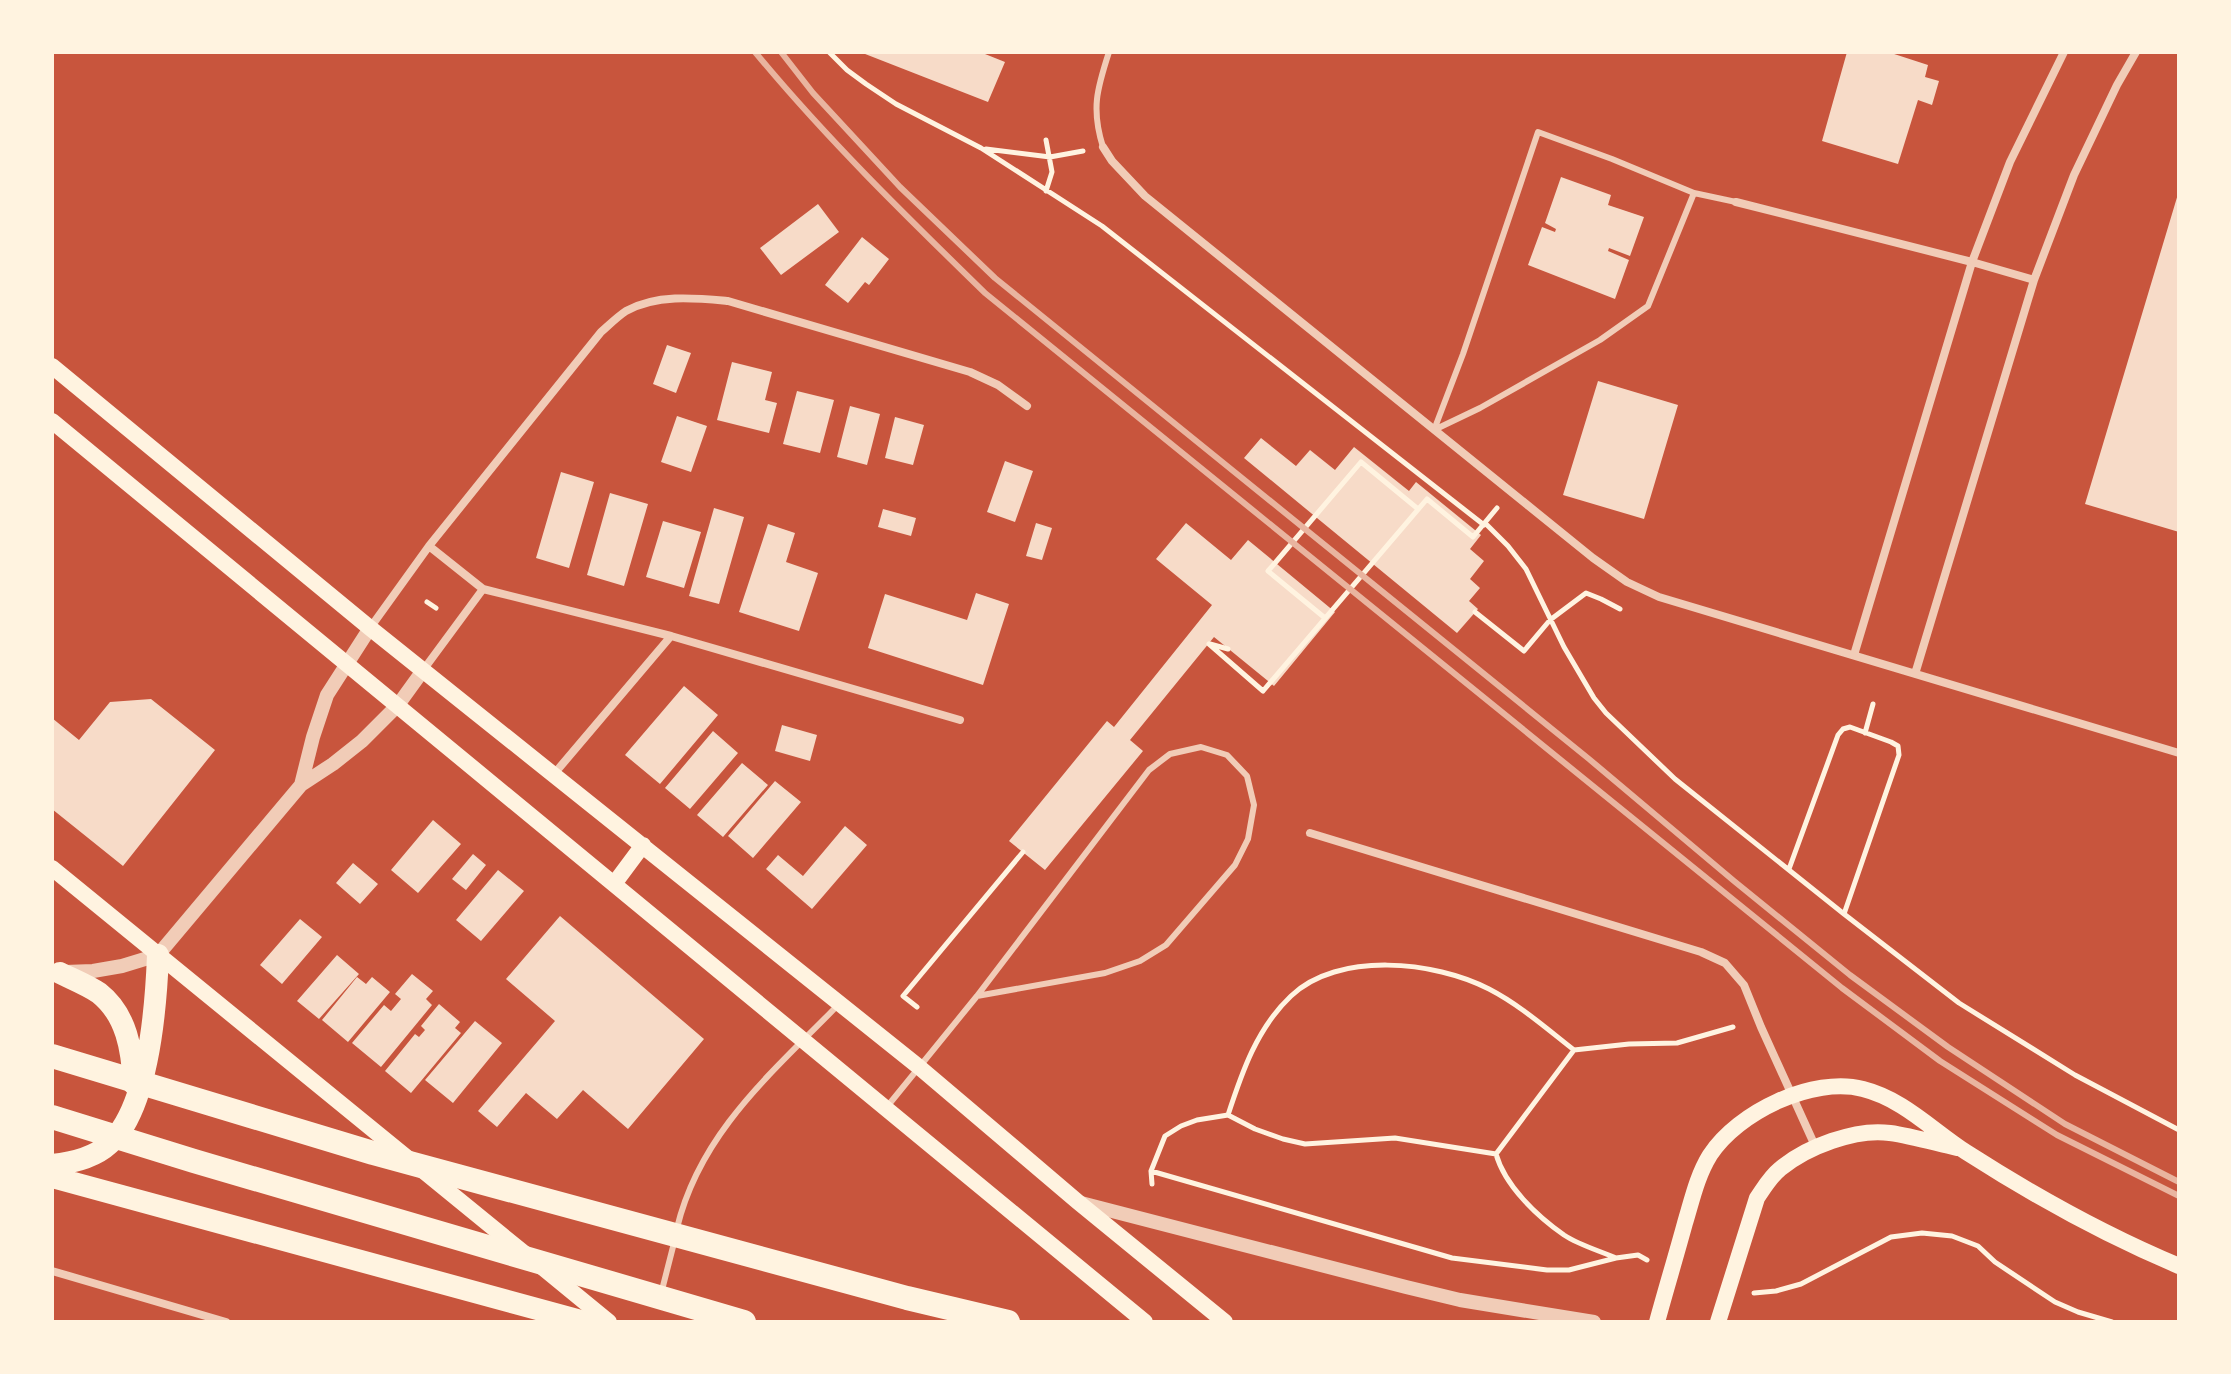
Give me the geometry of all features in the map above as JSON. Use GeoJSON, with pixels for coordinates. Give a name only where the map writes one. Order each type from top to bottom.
{"type":"FeatureCollection","features":[{"type":"Feature","properties":{"kind":"highway"},"geometry":{"type":"LineString","coordinates":[[52,1165],[86,1157],[108,1145],[126,1125],[136,1101],[150,1045],[158,955]]}},
{"type":"Feature","properties":{"kind":"highway"},"geometry":{"type":"LineString","coordinates":[[56,972],[97,992],[114,1007],[125,1029],[132,1057],[136,1101]]}},
{"type":"Feature","properties":{"kind":"highway"},"geometry":{"type":"LineString","coordinates":[[53,1056],[373,1153],[907,1298],[1008,1322]]}},
{"type":"Feature","properties":{"kind":"highway"},"geometry":{"type":"LineString","coordinates":[[52,1117],[744,1322]]}},
{"type":"Feature","properties":{"kind":"highway"},"geometry":{"type":"LineString","coordinates":[[52,1177],[585,1322]]}},
{"type":"Feature","properties":{"kind":"main road"},"geometry":{"type":"LineString","coordinates":[[52,366],[370,628],[919,1067],[1225,1322]]}},
{"type":"Feature","properties":{"kind":"main road"},"geometry":{"type":"LineString","coordinates":[[52,421],[1145,1322]]}},
{"type":"Feature","properties":{"kind":"main road"},"geometry":{"type":"LineString","coordinates":[[614,884],[643,845]]}},
{"type":"Feature","properties":{"kind":"main road"},"geometry":{"type":"LineString","coordinates":[[52,868],[609,1322]]}},
{"type":"Feature","properties":{"kind":"main road"},"geometry":{"type":"LineString","coordinates":[[1657,1322],[1695,1188],[1710,1155],[1744,1121],[1777,1102],[1828,1087],[1846,1086],[1881,1094],[1899,1103],[1963,1150],[2065,1210],[2179,1266]]}},
{"type":"Feature","properties":{"kind":"main road"},"geometry":{"type":"LineString","coordinates":[[1718,1322],[1757,1198],[1778,1170],[1792,1160],[1852,1135],[1870,1132],[1889,1133],[1963,1150]]}},
{"type":"Feature","properties":{"kind":"street"},"geometry":{"type":"LineString","coordinates":[[1854,655],[1972,262],[2010,162],[2064,52]]}},
{"type":"Feature","properties":{"kind":"street"},"geometry":{"type":"LineString","coordinates":[[1915,674],[2034,280],[2074,175],[2136,52]]}},
{"type":"Feature","properties":{"kind":"street"},"geometry":{"type":"LineString","coordinates":[[1103,147],[1145,196],[1593,558],[1627,582],[1659,597],[2179,753]]}},
{"type":"Feature","properties":{"kind":"street"},"geometry":{"type":"LineString","coordinates":[[1736,202],[2034,280]]}},
{"type":"Feature","properties":{"kind":"street"},"geometry":{"type":"LineString","coordinates":[[301,785],[327,695],[370,628],[429,546],[601,332],[627,311],[656,301],[689,297],[728,301],[970,372],[998,385],[1027,406]]}},
{"type":"Feature","properties":{"kind":"street"},"geometry":{"type":"LineString","coordinates":[[429,546],[483,589],[671,636],[960,720]]}},
{"type":"Feature","properties":{"kind":"street"},"geometry":{"type":"LineString","coordinates":[[56,972],[107,968],[158,955],[301,785],[362,741],[398,705],[483,589]]}},
{"type":"Feature","properties":{"kind":"street"},"geometry":{"type":"LineString","coordinates":[[554,774],[671,636]]}},
{"type":"Feature","properties":{"kind":"street"},"geometry":{"type":"LineString","coordinates":[[1310,833],[1701,952],[1725,963],[1744,985],[1816,1148]]}},
{"type":"Feature","properties":{"kind":"street"},"geometry":{"type":"LineString","coordinates":[[1078,1202],[1460,1300],[1594,1322]]}},
{"type":"Feature","properties":{"kind":"street"},"geometry":{"type":"LineString","coordinates":[[52,1271],[226,1322]]}},
{"type":"Feature","properties":{"kind":"lane"},"geometry":{"type":"LineString","coordinates":[[1103,147],[1097,128],[1095,103],[1109,52]]}},
{"type":"Feature","properties":{"kind":"lane"},"geometry":{"type":"LineString","coordinates":[[1434,430],[1538,132],[1694,193],[1736,202]]}},
{"type":"Feature","properties":{"kind":"lane"},"geometry":{"type":"LineString","coordinates":[[1434,430],[1480,408],[1600,340],[1648,306],[1694,193]]}},
{"type":"Feature","properties":{"kind":"lane"},"geometry":{"type":"LineString","coordinates":[[886,1108],[977,996],[1149,770],[1170,754],[1201,747],[1227,755],[1247,776],[1254,805],[1248,839],[1235,865],[1166,945],[1140,961],[1105,973],[977,996]]}},
{"type":"Feature","properties":{"kind":"lane"},"geometry":{"type":"LineString","coordinates":[[660,1302],[682,1209],[715,1139],[744,1103],[839,1003]]}},
{"type":"Feature","properties":{"kind":"path"},"geometry":{"type":"LineString","coordinates":[[829,52],[847,70],[896,104],[981,148],[1102,226],[1484,524],[1508,546],[1526,569],[1550,620],[1606,713],[1675,779],[1844,914],[1959,1003],[2075,1075],[2179,1130]]}},
{"type":"Feature","properties":{"kind":"path"},"geometry":{"type":"LineString","coordinates":[[1046,140],[1052,172],[1046,191]]}},
{"type":"Feature","properties":{"kind":"path"},"geometry":{"type":"LineString","coordinates":[[981,148],[1050,157],[1103,147]]}},
{"type":"Feature","properties":{"kind":"path"},"geometry":{"type":"LineString","coordinates":[[1325,618],[1268,571],[1361,462],[1418,509]]}},
{"type":"Feature","properties":{"kind":"path"},"geometry":{"type":"LineString","coordinates":[[1228,649],[1209,644],[1263,691],[1427,499],[1473,537],[1497,508]]}},
{"type":"Feature","properties":{"kind":"path"},"geometry":{"type":"LineString","coordinates":[[1475,612],[1524,651],[1550,620],[1586,593],[1620,609]]}},
{"type":"Feature","properties":{"kind":"path"},"geometry":{"type":"LineString","coordinates":[[427,602],[436,608]]}},
{"type":"Feature","properties":{"kind":"path"},"geometry":{"type":"LineString","coordinates":[[1865,733],[1873,704]]}},
{"type":"Feature","properties":{"kind":"path"},"geometry":{"type":"LineString","coordinates":[[1789,869],[1838,735],[1843,729],[1850,727],[1898,746],[1899,755],[1844,914]]}},
{"type":"Feature","properties":{"kind":"path"},"geometry":{"type":"LineString","coordinates":[[917,1007],[903,996],[1023,852]]}},
{"type":"Feature","properties":{"kind":"path"},"geometry":{"type":"LineString","coordinates":[[1228,1115],[1249,1058],[1261,1033],[1275,1015],[1291,996],[1309,983],[1347,968],[1367,965],[1429,969],[1487,988],[1574,1050],[1677,1043],[1733,1027]]}},
{"type":"Feature","properties":{"kind":"path"},"geometry":{"type":"LineString","coordinates":[[1496,1154],[1574,1050]]}},
{"type":"Feature","properties":{"kind":"path"},"geometry":{"type":"LineString","coordinates":[[1152,1184],[1151,1171],[1165,1136],[1197,1120],[1228,1115],[1255,1129],[1305,1144],[1395,1138],[1496,1154]]}},
{"type":"Feature","properties":{"kind":"path"},"geometry":{"type":"LineString","coordinates":[[1496,1154],[1507,1179],[1524,1200],[1566,1237],[1616,1258]]}},
{"type":"Feature","properties":{"kind":"path"},"geometry":{"type":"LineString","coordinates":[[1151,1171],[1452,1258],[1569,1270],[1638,1255]]}},
{"type":"Feature","properties":{"kind":"path"},"geometry":{"type":"LineString","coordinates":[[1753,1293],[1801,1284],[1891,1237],[1922,1233],[1952,1236],[1978,1246],[1995,1262],[2055,1302],[2112,1322]]}},
{"type":"Feature","properties":{"kind":"building"},"geometry":{"type":"Polygon","coordinates":[[[860,52],[980,52],[1005,62],[988,102],[860,52]]]}},
{"type":"Feature","properties":{"kind":"building"},"geometry":{"type":"Polygon","coordinates":[[[1847,52],[1888,52],[1928,65],[1925,77],[1939,81],[1932,105],[1918,100],[1898,164],[1822,141],[1847,52]]]}},
{"type":"Feature","properties":{"kind":"building"},"geometry":{"type":"Polygon","coordinates":[[[1561,177],[1611,195],[1608,205],[1644,217],[1630,256],[1609,248],[1608,251],[1629,260],[1615,299],[1528,265],[1542,227],[1555,232],[1556,229],[1545,223],[1561,177]]]}},
{"type":"Feature","properties":{"kind":"building"},"geometry":{"type":"Polygon","coordinates":[[[2179,194],[2179,532],[2085,504],[2179,194]]]}},
{"type":"Feature","properties":{"kind":"building"},"geometry":{"type":"Polygon","coordinates":[[[818,204],[839,232],[781,275],[760,248],[818,204]]]}},
{"type":"Feature","properties":{"kind":"building"},"geometry":{"type":"Polygon","coordinates":[[[862,237],[889,259],[869,285],[865,282],[848,303],[825,285],[862,237]]]}},
{"type":"Feature","properties":{"kind":"building"},"geometry":{"type":"Polygon","coordinates":[[[667,345],[691,353],[676,393],[653,384],[667,345]]]}},
{"type":"Feature","properties":{"kind":"building"},"geometry":{"type":"Polygon","coordinates":[[[732,362],[772,372],[765,400],[777,403],[769,433],[717,420],[732,362]]]}},
{"type":"Feature","properties":{"kind":"building"},"geometry":{"type":"Polygon","coordinates":[[[1598,381],[1678,405],[1644,519],[1563,495],[1598,381]]]}},
{"type":"Feature","properties":{"kind":"building"},"geometry":{"type":"Polygon","coordinates":[[[797,391],[834,400],[820,453],[783,444],[797,391]]]}},
{"type":"Feature","properties":{"kind":"building"},"geometry":{"type":"Polygon","coordinates":[[[850,406],[880,414],[867,465],[837,457],[850,406]]]}},
{"type":"Feature","properties":{"kind":"building"},"geometry":{"type":"Polygon","coordinates":[[[677,416],[707,426],[691,472],[661,462],[677,416]]]}},
{"type":"Feature","properties":{"kind":"building"},"geometry":{"type":"Polygon","coordinates":[[[895,417],[924,425],[913,465],[885,458],[895,417]]]}},
{"type":"Feature","properties":{"kind":"building"},"geometry":{"type":"Polygon","coordinates":[[[1261,438],[1296,466],[1310,450],[1335,470],[1354,447],[1409,491],[1416,482],[1481,535],[1470,549],[1484,561],[1470,579],[1480,588],[1469,601],[1478,609],[1457,633],[1244,458],[1261,438]]]}},
{"type":"Feature","properties":{"kind":"building"},"geometry":{"type":"Polygon","coordinates":[[[1005,461],[1033,471],[1015,522],[987,512],[1005,461]]]}},
{"type":"Feature","properties":{"kind":"building"},"geometry":{"type":"Polygon","coordinates":[[[561,472],[594,482],[569,568],[536,558],[561,472]]]}},
{"type":"Feature","properties":{"kind":"building"},"geometry":{"type":"Polygon","coordinates":[[[610,493],[648,504],[624,586],[587,575],[610,493]]]}},
{"type":"Feature","properties":{"kind":"building"},"geometry":{"type":"Polygon","coordinates":[[[714,508],[744,517],[719,604],[689,596],[714,508]]]}},
{"type":"Feature","properties":{"kind":"building"},"geometry":{"type":"Polygon","coordinates":[[[883,509],[916,518],[911,536],[878,527],[883,509]]]}},
{"type":"Feature","properties":{"kind":"building"},"geometry":{"type":"Polygon","coordinates":[[[663,521],[701,532],[684,588],[646,577],[663,521]]]}},
{"type":"Feature","properties":{"kind":"building"},"geometry":{"type":"Polygon","coordinates":[[[1036,523],[1052,528],[1042,560],[1026,556],[1036,523]]]}},
{"type":"Feature","properties":{"kind":"building"},"geometry":{"type":"Polygon","coordinates":[[[1186,523],[1231,560],[1248,540],[1335,612],[1274,686],[1214,637],[1130,740],[1143,751],[1045,870],[1009,841],[1107,721],[1114,727],[1212,605],[1156,559],[1186,523]]]}},
{"type":"Feature","properties":{"kind":"building"},"geometry":{"type":"Polygon","coordinates":[[[768,524],[795,533],[786,562],[818,573],[799,631],[739,612],[768,524]]]}},
{"type":"Feature","properties":{"kind":"building"},"geometry":{"type":"Polygon","coordinates":[[[976,593],[1009,604],[983,685],[868,648],[885,594],[967,620],[976,593]]]}},
{"type":"Feature","properties":{"kind":"building"},"geometry":{"type":"Polygon","coordinates":[[[684,686],[718,715],[660,784],[625,755],[684,686]]]}},
{"type":"Feature","properties":{"kind":"building"},"geometry":{"type":"Polygon","coordinates":[[[151,699],[215,750],[123,866],[52,809],[52,718],[79,740],[110,702],[151,699]]]}},
{"type":"Feature","properties":{"kind":"building"},"geometry":{"type":"Polygon","coordinates":[[[782,725],[817,735],[810,761],[775,751],[782,725]]]}},
{"type":"Feature","properties":{"kind":"building"},"geometry":{"type":"Polygon","coordinates":[[[713,731],[738,753],[690,809],[665,788],[713,731]]]}},
{"type":"Feature","properties":{"kind":"building"},"geometry":{"type":"Polygon","coordinates":[[[742,763],[768,785],[723,837],[697,815],[742,763]]]}},
{"type":"Feature","properties":{"kind":"building"},"geometry":{"type":"Polygon","coordinates":[[[775,781],[801,802],[753,858],[728,836],[775,781]]]}},
{"type":"Feature","properties":{"kind":"building"},"geometry":{"type":"Polygon","coordinates":[[[433,820],[461,844],[418,893],[391,870],[433,820]]]}},
{"type":"Feature","properties":{"kind":"building"},"geometry":{"type":"Polygon","coordinates":[[[845,826],[867,845],[812,909],[766,869],[778,855],[803,876],[845,826]]]}},
{"type":"Feature","properties":{"kind":"building"},"geometry":{"type":"Polygon","coordinates":[[[473,854],[486,865],[466,890],[452,879],[473,854]]]}},
{"type":"Feature","properties":{"kind":"building"},"geometry":{"type":"Polygon","coordinates":[[[353,863],[378,884],[360,904],[336,883],[353,863]]]}},
{"type":"Feature","properties":{"kind":"building"},"geometry":{"type":"Polygon","coordinates":[[[498,870],[524,891],[481,941],[456,920],[498,870]]]}},
{"type":"Feature","properties":{"kind":"building"},"geometry":{"type":"Polygon","coordinates":[[[560,916],[704,1039],[628,1129],[583,1090],[557,1119],[526,1093],[497,1127],[478,1111],[555,1021],[506,979],[560,916]]]}},
{"type":"Feature","properties":{"kind":"building"},"geometry":{"type":"Polygon","coordinates":[[[300,919],[322,937],[282,984],[260,965],[300,919]]]}},
{"type":"Feature","properties":{"kind":"building"},"geometry":{"type":"Polygon","coordinates":[[[337,955],[359,974],[319,1019],[297,1001],[337,955]]]}},
{"type":"Feature","properties":{"kind":"building"},"geometry":{"type":"Polygon","coordinates":[[[412,974],[433,991],[426,999],[432,1005],[381,1067],[352,1043],[384,1005],[391,1011],[401,999],[395,994],[412,974]]]}},
{"type":"Feature","properties":{"kind":"building"},"geometry":{"type":"Polygon","coordinates":[[[357,977],[366,984],[372,977],[390,992],[348,1042],[322,1020],[357,977]]]}},
{"type":"Feature","properties":{"kind":"building"},"geometry":{"type":"Polygon","coordinates":[[[439,1004],[460,1022],[455,1028],[461,1033],[411,1093],[385,1071],[415,1034],[419,1037],[425,1030],[421,1026],[439,1004]]]}},
{"type":"Feature","properties":{"kind":"building"},"geometry":{"type":"Polygon","coordinates":[[[475,1021],[502,1043],[453,1103],[425,1080],[475,1021]]]}},
{"type":"Feature","properties":{"kind":"railway"},"geometry":{"type":"LineString","coordinates":[[755,52],[838,145],[985,293],[1842,988],[1940,1061],[2057,1135],[2179,1196]]}},
{"type":"Feature","properties":{"kind":"railway"},"geometry":{"type":"LineString","coordinates":[[781,52],[813,93],[900,187],[995,278],[1589,759],[1850,975],[1948,1047],[2065,1124],[2179,1182]]}}]}
